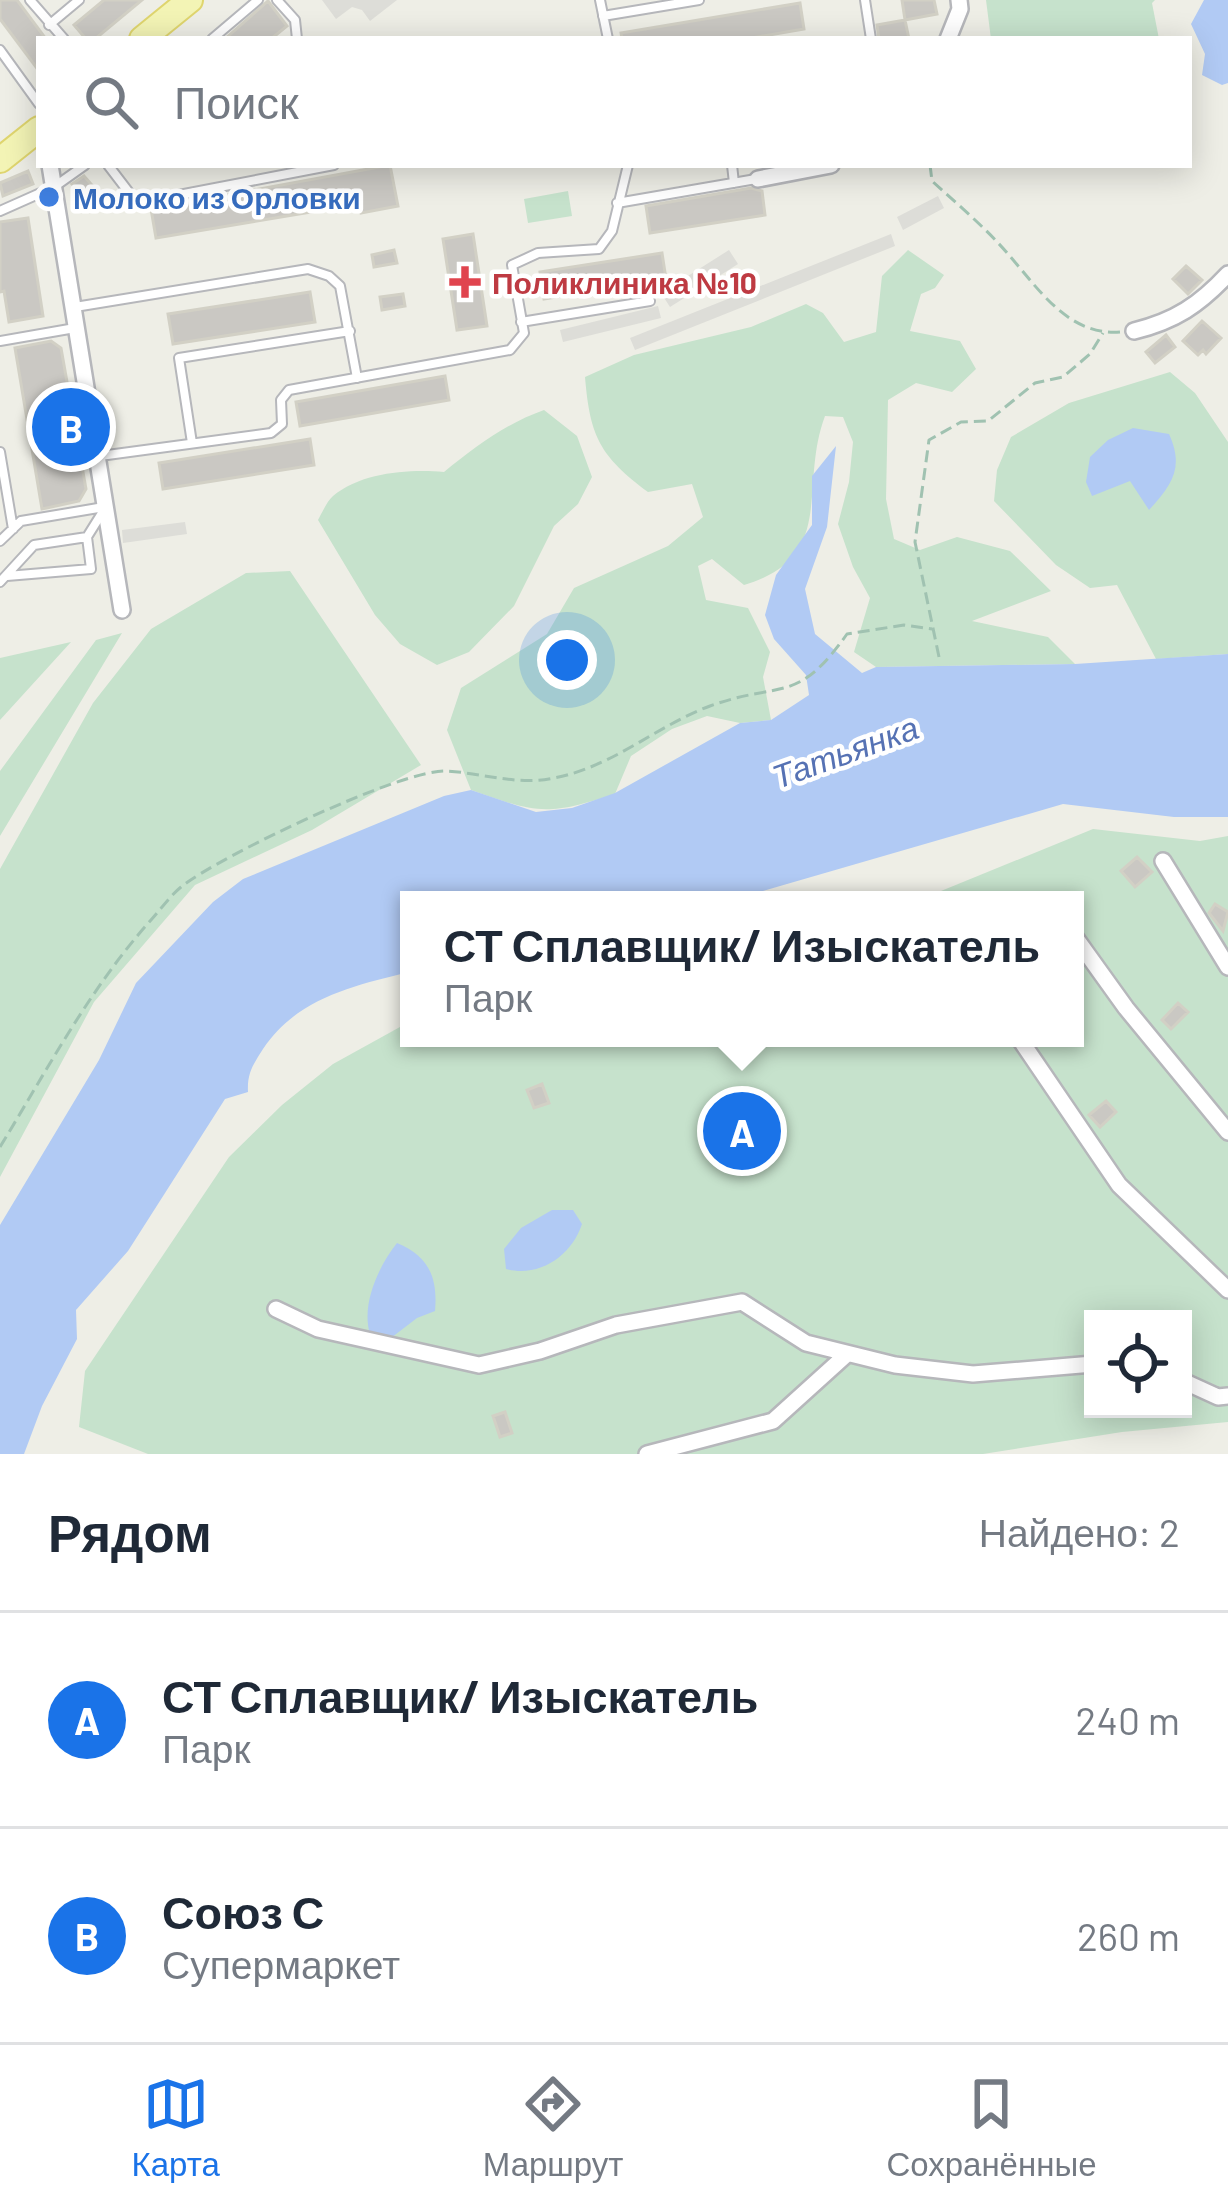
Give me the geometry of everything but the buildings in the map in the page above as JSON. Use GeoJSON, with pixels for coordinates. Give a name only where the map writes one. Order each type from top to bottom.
{"type":"FeatureCollection","features":[{"type":"Feature","properties":{"kind":"main road"},"geometry":{"type":"LineString","coordinates":[[146,36],[190,0]]}},
{"type":"Feature","properties":{"kind":"main road"},"geometry":{"type":"LineString","coordinates":[[0,160],[36,136]]}},
{"type":"Feature","properties":{"kind":"street"},"geometry":{"type":"LineString","coordinates":[[949,36],[960,9],[958,0]]}},
{"type":"Feature","properties":{"kind":"street"},"geometry":{"type":"LineString","coordinates":[[51,168],[122,610]]}},
{"type":"Feature","properties":{"kind":"street"},"geometry":{"type":"LineString","coordinates":[[758,179],[815,168]]}},
{"type":"Feature","properties":{"kind":"street"},"geometry":{"type":"LineString","coordinates":[[1134,331],[1168,323],[1192,310],[1228,274]]}},
{"type":"Feature","properties":{"kind":"street"},"geometry":{"type":"LineString","coordinates":[[1162,861],[1228,967]]}},
{"type":"Feature","properties":{"kind":"street"},"geometry":{"type":"LineString","coordinates":[[1084,950],[1228,1132]]}},
{"type":"Feature","properties":{"kind":"street"},"geometry":{"type":"LineString","coordinates":[[1025,1047],[1119,1185],[1228,1290]]}},
{"type":"Feature","properties":{"kind":"street"},"geometry":{"type":"LineString","coordinates":[[276,1309],[318,1329],[478,1365],[540,1352],[616,1325],[742,1302],[806,1343],[846,1355],[973,1375],[1084,1365]]}},
{"type":"Feature","properties":{"kind":"street"},"geometry":{"type":"LineString","coordinates":[[647,1454],[773,1420],[846,1355]]}},
{"type":"Feature","properties":{"kind":"street"},"geometry":{"type":"LineString","coordinates":[[1192,1385],[1218,1397],[1228,1396]]}},
{"type":"Feature","properties":{"kind":"lane"},"geometry":{"type":"LineString","coordinates":[[30,0],[61,36]]}},
{"type":"Feature","properties":{"kind":"lane"},"geometry":{"type":"LineString","coordinates":[[49,25],[79,0]]}},
{"type":"Feature","properties":{"kind":"lane"},"geometry":{"type":"LineString","coordinates":[[216,36],[258,0]]}},
{"type":"Feature","properties":{"kind":"lane"},"geometry":{"type":"LineString","coordinates":[[278,0],[295,20],[297,36]]}},
{"type":"Feature","properties":{"kind":"lane"},"geometry":{"type":"LineString","coordinates":[[600,0],[607,36]]}},
{"type":"Feature","properties":{"kind":"lane"},"geometry":{"type":"LineString","coordinates":[[603,16],[699,0]]}},
{"type":"Feature","properties":{"kind":"lane"},"geometry":{"type":"LineString","coordinates":[[865,0],[871,36]]}},
{"type":"Feature","properties":{"kind":"lane"},"geometry":{"type":"LineString","coordinates":[[0,50],[36,100]]}},
{"type":"Feature","properties":{"kind":"lane"},"geometry":{"type":"LineString","coordinates":[[0,211],[54,187],[81,168]]}},
{"type":"Feature","properties":{"kind":"lane"},"geometry":{"type":"LineString","coordinates":[[110,168],[137,203],[307,168]]}},
{"type":"Feature","properties":{"kind":"lane"},"geometry":{"type":"LineString","coordinates":[[98,456],[271,433],[282,424],[281,400],[289,390],[501,353],[524,333],[512,265],[538,253],[599,249],[609,240],[628,168]]}},
{"type":"Feature","properties":{"kind":"lane"},"geometry":{"type":"LineString","coordinates":[[732,168],[734,183]]}},
{"type":"Feature","properties":{"kind":"lane"},"geometry":{"type":"LineString","coordinates":[[617,202],[758,179]]}},
{"type":"Feature","properties":{"kind":"lane"},"geometry":{"type":"LineString","coordinates":[[74,307],[308,269],[329,276],[340,286],[357,378]]}},
{"type":"Feature","properties":{"kind":"lane"},"geometry":{"type":"LineString","coordinates":[[520,322],[650,301]]}},
{"type":"Feature","properties":{"kind":"lane"},"geometry":{"type":"LineString","coordinates":[[0,340],[77,328]]}},
{"type":"Feature","properties":{"kind":"lane"},"geometry":{"type":"LineString","coordinates":[[193,443],[179,358],[350,331]]}},
{"type":"Feature","properties":{"kind":"lane"},"geometry":{"type":"LineString","coordinates":[[0,452],[13,529]]}},
{"type":"Feature","properties":{"kind":"lane"},"geometry":{"type":"LineString","coordinates":[[0,541],[21,521],[106,506]]}},
{"type":"Feature","properties":{"kind":"lane"},"geometry":{"type":"LineString","coordinates":[[2,578],[91,569],[87,537],[106,506]]}},
{"type":"Feature","properties":{"kind":"lane"},"geometry":{"type":"LineString","coordinates":[[2,578],[34,544],[87,537]]}},
{"type":"Feature","properties":{"kind":"path"},"geometry":{"type":"LineString","coordinates":[[930,168],[932,181],[1008,254],[1036,291],[1067,316],[1103,333],[1134,331]]}},
{"type":"Feature","properties":{"kind":"path"},"geometry":{"type":"LineString","coordinates":[[939,657],[914,542],[928,440],[961,422],[988,421],[1035,382],[1063,377],[1090,354],[1103,333]]}},
{"type":"Feature","properties":{"kind":"path"},"geometry":{"type":"LineString","coordinates":[[0,1147],[119,956],[180,887],[226,858],[381,785],[443,770],[498,781],[553,779],[618,757],[679,718],[748,693],[783,692],[798,686],[824,667],[847,634],[904,625],[932,629]]}},
{"type":"Feature","properties":{"kind":"shaded area"},"geometry":{"type":"Polygon","coordinates":[[[322,0],[397,0],[370,21],[362,10],[352,7],[336,19],[322,0]]]}},
{"type":"Feature","properties":{"kind":"shaded area"},"geometry":{"type":"Polygon","coordinates":[[[938,196],[944,208],[903,230],[897,217],[938,196]]]}},
{"type":"Feature","properties":{"kind":"shaded area"},"geometry":{"type":"Polygon","coordinates":[[[891,234],[895,246],[635,350],[630,338],[891,234]]]}},
{"type":"Feature","properties":{"kind":"shaded area"},"geometry":{"type":"Polygon","coordinates":[[[729,250],[738,264],[670,307],[661,293],[729,250]]]}},
{"type":"Feature","properties":{"kind":"shaded area"},"geometry":{"type":"Polygon","coordinates":[[[658,306],[661,318],[563,342],[560,330],[658,306]]]}},
{"type":"Feature","properties":{"kind":"shaded area"},"geometry":{"type":"Polygon","coordinates":[[[185,522],[187,534],[123,543],[122,530],[185,522]]]}},
{"type":"Feature","properties":{"kind":"green space"},"geometry":{"type":"Polygon","coordinates":[[[986,0],[1155,0],[1158,36],[991,36],[986,0]]]}},
{"type":"Feature","properties":{"kind":"green space"},"geometry":{"type":"Polygon","coordinates":[[[568,191],[572,216],[528,223],[524,199],[568,191]]]}},
{"type":"Feature","properties":{"kind":"green space"},"geometry":{"type":"Polygon","coordinates":[[[908,250],[944,275],[935,288],[921,294],[910,331],[960,341],[976,369],[952,392],[916,383],[888,400],[886,499],[894,539],[920,550],[957,537],[1010,551],[1051,591],[972,621],[1048,637],[1075,664],[876,667],[854,652],[870,598],[838,524],[853,442],[843,417],[825,416],[810,517],[793,557],[773,573],[744,585],[712,559],[698,566],[706,600],[748,608],[770,652],[763,677],[771,720],[740,723],[707,716],[672,729],[631,756],[615,794],[573,806],[528,808],[471,790],[447,730],[461,688],[547,634],[574,588],[668,546],[703,517],[692,484],[648,492],[608,456],[594,430],[585,377],[634,355],[751,327],[806,304],[823,313],[844,342],[876,332],[882,276],[908,250]]]}},
{"type":"Feature","properties":{"kind":"green space"},"geometry":{"type":"Polygon","coordinates":[[[1170,372],[1195,393],[1228,442],[1228,654],[1156,659],[1117,585],[1090,588],[1056,565],[994,501],[997,470],[1011,437],[1069,403],[1170,372]]]}},
{"type":"Feature","properties":{"kind":"green space"},"geometry":{"type":"Polygon","coordinates":[[[544,410],[577,436],[592,477],[578,504],[554,526],[514,606],[469,652],[437,665],[400,644],[375,615],[318,520],[331,498],[345,488],[387,474],[444,472],[491,437],[544,410]]]}},
{"type":"Feature","properties":{"kind":"green space"},"geometry":{"type":"Polygon","coordinates":[[[290,571],[421,765],[312,830],[195,885],[94,1002],[0,1177],[0,869],[93,703],[151,629],[246,573],[290,571]]]}},
{"type":"Feature","properties":{"kind":"green space"},"geometry":{"type":"Polygon","coordinates":[[[122,633],[0,836],[0,771],[96,640],[122,633]]]}},
{"type":"Feature","properties":{"kind":"green space"},"geometry":{"type":"Polygon","coordinates":[[[71,642],[0,720],[0,658],[71,642]]]}},
{"type":"Feature","properties":{"kind":"green space"},"geometry":{"type":"Polygon","coordinates":[[[1093,829],[1200,841],[1228,836],[1228,1422],[1122,1432],[983,1454],[148,1454],[79,1427],[85,1371],[229,1157],[333,1064],[400,1027],[400,1047],[1084,1047],[1084,891],[941,891],[1093,829]]]}},
{"type":"Feature","properties":{"kind":"water"},"geometry":{"type":"Polygon","coordinates":[[[1204,0],[1228,0],[1228,83],[1222,85],[1202,75],[1205,54],[1191,24],[1204,0]]]}},
{"type":"Feature","properties":{"kind":"water"},"geometry":{"type":"Polygon","coordinates":[[[1133,428],[1169,434],[1176,456],[1170,483],[1149,510],[1130,481],[1092,496],[1086,482],[1090,457],[1108,440],[1133,428]]]}},
{"type":"Feature","properties":{"kind":"water","name":"Татьянка"},"geometry":{"type":"Polygon","coordinates":[[[836,446],[827,527],[805,589],[815,634],[862,673],[876,667],[1075,664],[1228,654],[1228,817],[1174,817],[1063,804],[763,891],[400,891],[400,974],[328,997],[292,1017],[277,1032],[254,1065],[248,1092],[225,1099],[128,1251],[76,1310],[77,1339],[42,1406],[24,1454],[0,1454],[0,1225],[99,1060],[136,983],[213,902],[243,879],[444,796],[471,790],[536,812],[572,808],[615,793],[740,723],[771,720],[809,695],[806,675],[774,639],[765,615],[776,575],[812,525],[812,476],[836,446]]]}},
{"type":"Feature","properties":{"kind":"water"},"geometry":{"type":"Polygon","coordinates":[[[552,1210],[573,1210],[582,1224],[571,1245],[542,1267],[506,1269],[504,1249],[521,1228],[552,1210]]]}},
{"type":"Feature","properties":{"kind":"water"},"geometry":{"type":"Polygon","coordinates":[[[397,1243],[417,1254],[429,1270],[435,1311],[417,1318],[387,1341],[370,1334],[368,1311],[378,1275],[397,1243]]]}},
{"type":"Feature","properties":{"kind":"place","name":"Молоко из Орловки"},"geometry":{"type":"Point","coordinates":[49,197]}},
{"type":"Feature","properties":{"kind":"place","name":"Поликлиника №10"},"geometry":{"type":"Point","coordinates":[465,282]}},
{"type":"Feature","properties":{"kind":"place","name":"Союз С"},"geometry":{"type":"Point","coordinates":[71,427]}},
{"type":"Feature","properties":{"kind":"place","name":"СТ Сплавщик/ Изыскатель"},"geometry":{"type":"Point","coordinates":[742,1131]}}]}
